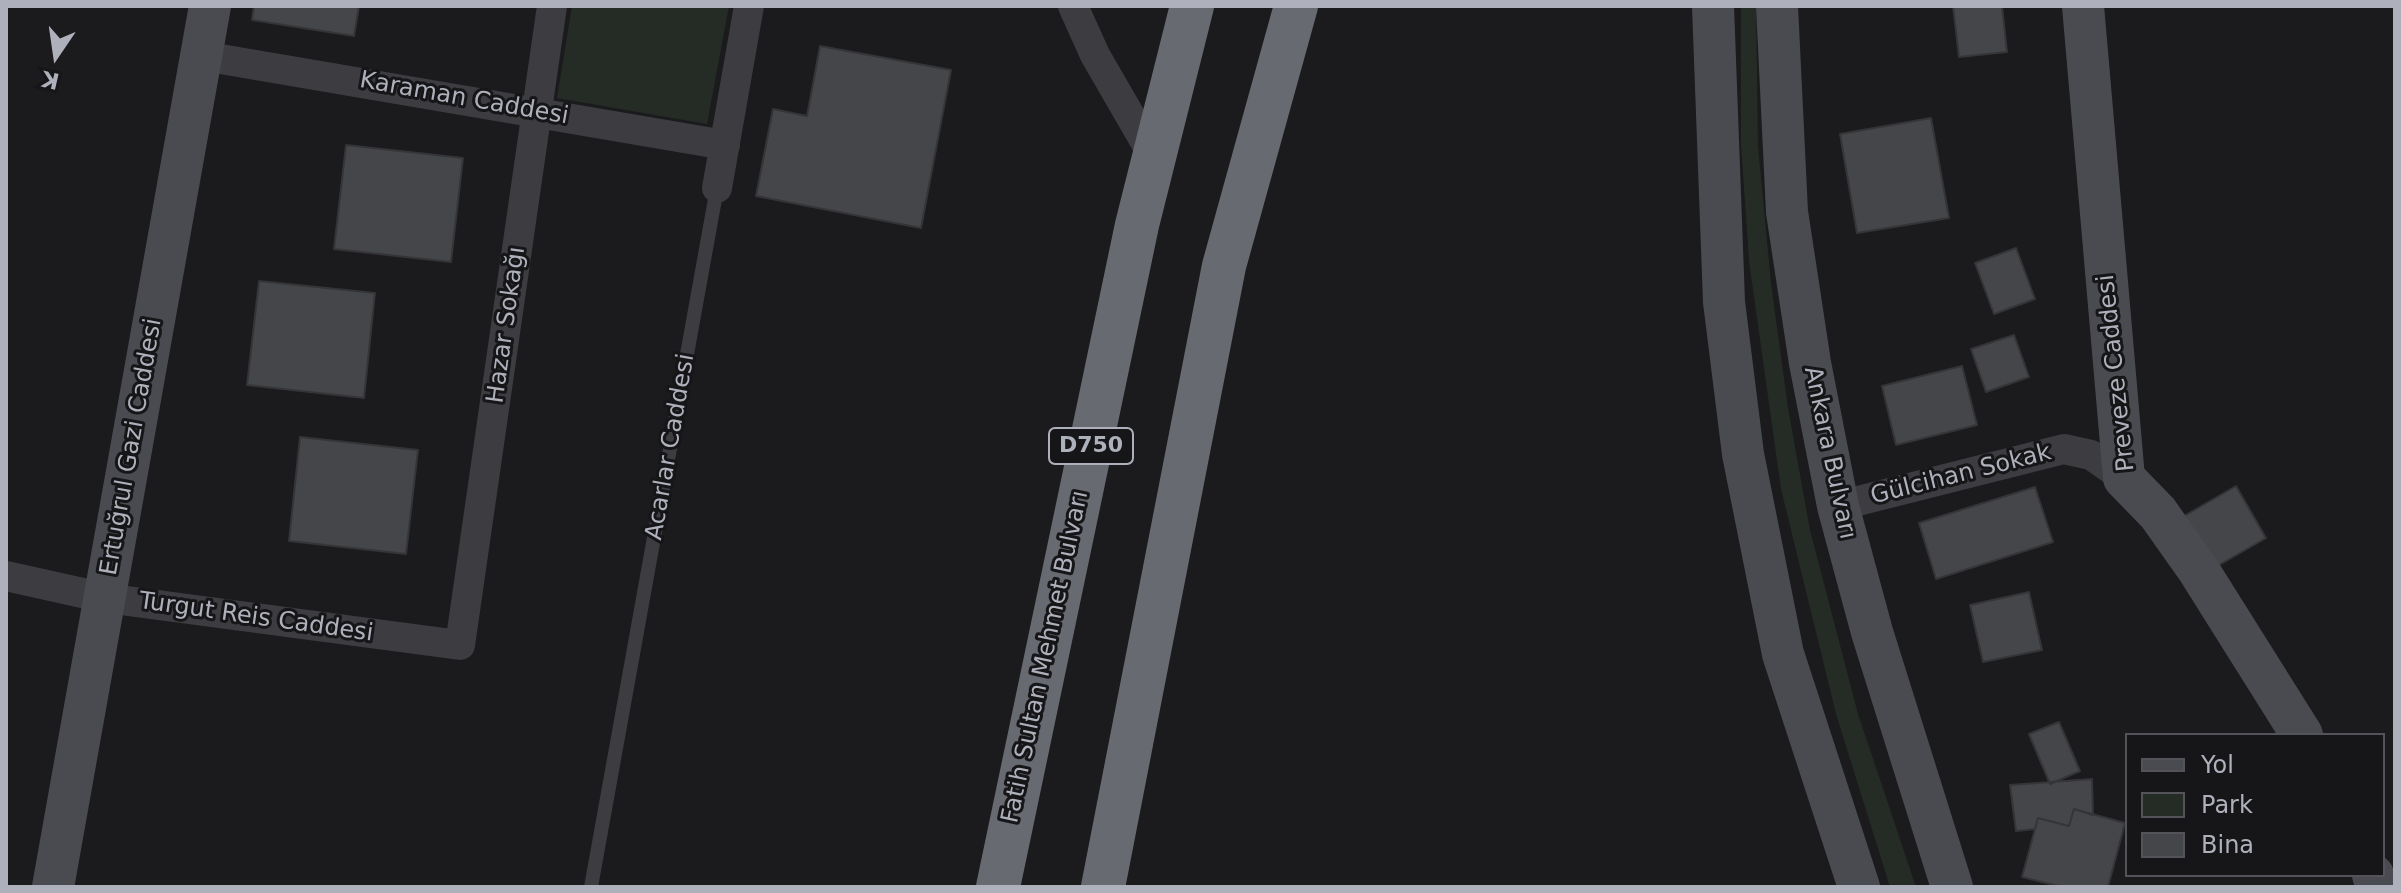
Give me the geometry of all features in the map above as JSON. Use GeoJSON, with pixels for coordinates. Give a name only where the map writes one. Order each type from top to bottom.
{"type":"FeatureCollection","features":[{"type":"Feature","properties":{"kind":"highway","name":"Fatih Sultan Mehmet Bulvarı"},"geometry":{"type":"LineString","coordinates":[[998,887],[1154,157],[1192,6]]}},
{"type":"Feature","properties":{"kind":"highway"},"geometry":{"type":"LineString","coordinates":[[1103,887],[1224,266],[1296,6]]}},
{"type":"Feature","properties":{"kind":"main road","name":"Ertuğrul Gazi Caddesi"},"geometry":{"type":"LineString","coordinates":[[53,887],[210,6]]}},
{"type":"Feature","properties":{"kind":"main road"},"geometry":{"type":"LineString","coordinates":[[1713,6],[1724,302],[1743,454],[1783,654],[1859,887]]}},
{"type":"Feature","properties":{"kind":"main road","name":"Ankara Bulvarı"},"geometry":{"type":"LineString","coordinates":[[1777,6],[1787,212],[1795,280],[1838,506],[1872,632],[1952,887]]}},
{"type":"Feature","properties":{"kind":"main road","name":"Preveze Caddesi"},"geometry":{"type":"LineString","coordinates":[[2083,6],[2124,478],[2158,513],[2199,571],[2301,733]]}},
{"type":"Feature","properties":{"kind":"street","name":"Hazar Sokağı"},"geometry":{"type":"LineString","coordinates":[[460,645],[552,6]]}},
{"type":"Feature","properties":{"kind":"street","name":"Acarlar Caddesi"},"geometry":{"type":"LineString","coordinates":[[717,188],[749,6]]}},
{"type":"Feature","properties":{"kind":"street"},"geometry":{"type":"LineString","coordinates":[[1073,6],[1095,55],[1154,157]]}},
{"type":"Feature","properties":{"kind":"street","name":"Karaman Caddesi"},"geometry":{"type":"LineString","coordinates":[[203,56],[725,145]]}},
{"type":"Feature","properties":{"kind":"street","name":"Gülcihan Sokak"},"geometry":{"type":"LineString","coordinates":[[1838,506],[2064,449],[2091,455],[2124,478]]}},
{"type":"Feature","properties":{"kind":"street","name":"Turgut Reis Caddesi"},"geometry":{"type":"LineString","coordinates":[[6,576],[105,598],[460,645]]}},
{"type":"Feature","properties":{"kind":"lane","name":"Acarlar Caddesi"},"geometry":{"type":"LineString","coordinates":[[591,887],[717,188]]}},
{"type":"Feature","properties":{"kind":"green space"},"geometry":{"type":"Polygon","coordinates":[[[572,6],[729,6],[707,124],[557,98],[572,6]]]}},
{"type":"Feature","properties":{"kind":"green space"},"geometry":{"type":"Polygon","coordinates":[[[1741,6],[1756,6],[1758,146],[1771,283],[1788,408],[1810,530],[1858,714],[1916,887],[1890,887],[1836,714],[1781,489],[1749,261],[1741,144],[1741,6]]]}},
{"type":"Feature","properties":{"kind":"building"},"geometry":{"type":"Polygon","coordinates":[[[254,6],[359,6],[354,36],[252,20],[254,6]]]}},
{"type":"Feature","properties":{"kind":"building"},"geometry":{"type":"Polygon","coordinates":[[[1953,6],[2002,6],[2007,52],[1959,57],[1953,6]]]}},
{"type":"Feature","properties":{"kind":"building"},"geometry":{"type":"Polygon","coordinates":[[[820,46],[951,70],[921,228],[756,196],[773,109],[807,116],[820,46]]]}},
{"type":"Feature","properties":{"kind":"building"},"geometry":{"type":"Polygon","coordinates":[[[1931,118],[1949,218],[1857,233],[1840,134],[1931,118]]]}},
{"type":"Feature","properties":{"kind":"building"},"geometry":{"type":"Polygon","coordinates":[[[346,145],[463,158],[451,262],[334,249],[346,145]]]}},
{"type":"Feature","properties":{"kind":"building"},"geometry":{"type":"Polygon","coordinates":[[[2016,248],[2035,299],[1994,314],[1975,263],[2016,248]]]}},
{"type":"Feature","properties":{"kind":"building"},"geometry":{"type":"Polygon","coordinates":[[[259,281],[375,293],[364,398],[247,385],[259,281]]]}},
{"type":"Feature","properties":{"kind":"building"},"geometry":{"type":"Polygon","coordinates":[[[2014,335],[2029,377],[1986,392],[1971,349],[2014,335]]]}},
{"type":"Feature","properties":{"kind":"building"},"geometry":{"type":"Polygon","coordinates":[[[1962,366],[1977,425],[1896,445],[1882,386],[1962,366]]]}},
{"type":"Feature","properties":{"kind":"building"},"geometry":{"type":"Polygon","coordinates":[[[300,437],[418,450],[406,554],[289,541],[300,437]]]}},
{"type":"Feature","properties":{"kind":"building"},"geometry":{"type":"Polygon","coordinates":[[[2236,486],[2266,538],[2214,568],[2184,516],[2236,486]]]}},
{"type":"Feature","properties":{"kind":"building"},"geometry":{"type":"Polygon","coordinates":[[[2035,487],[2053,542],[1936,579],[1919,523],[2035,487]]]}},
{"type":"Feature","properties":{"kind":"building"},"geometry":{"type":"Polygon","coordinates":[[[2029,592],[2042,650],[1983,662],[1970,605],[2029,592]]]}},
{"type":"Feature","properties":{"kind":"building"},"geometry":{"type":"Polygon","coordinates":[[[2059,722],[2080,771],[2050,784],[2029,734],[2059,722]]]}},
{"type":"Feature","properties":{"kind":"building"},"geometry":{"type":"Polygon","coordinates":[[[2092,779],[2093,815],[2074,809],[2069,826],[2038,818],[2035,829],[2016,831],[2010,785],[2092,779]]]}},
{"type":"Feature","properties":{"kind":"building"},"geometry":{"type":"Polygon","coordinates":[[[2074,809],[2125,823],[2108,887],[2062,887],[2022,877],[2038,818],[2069,826],[2074,809]]]}}]}
